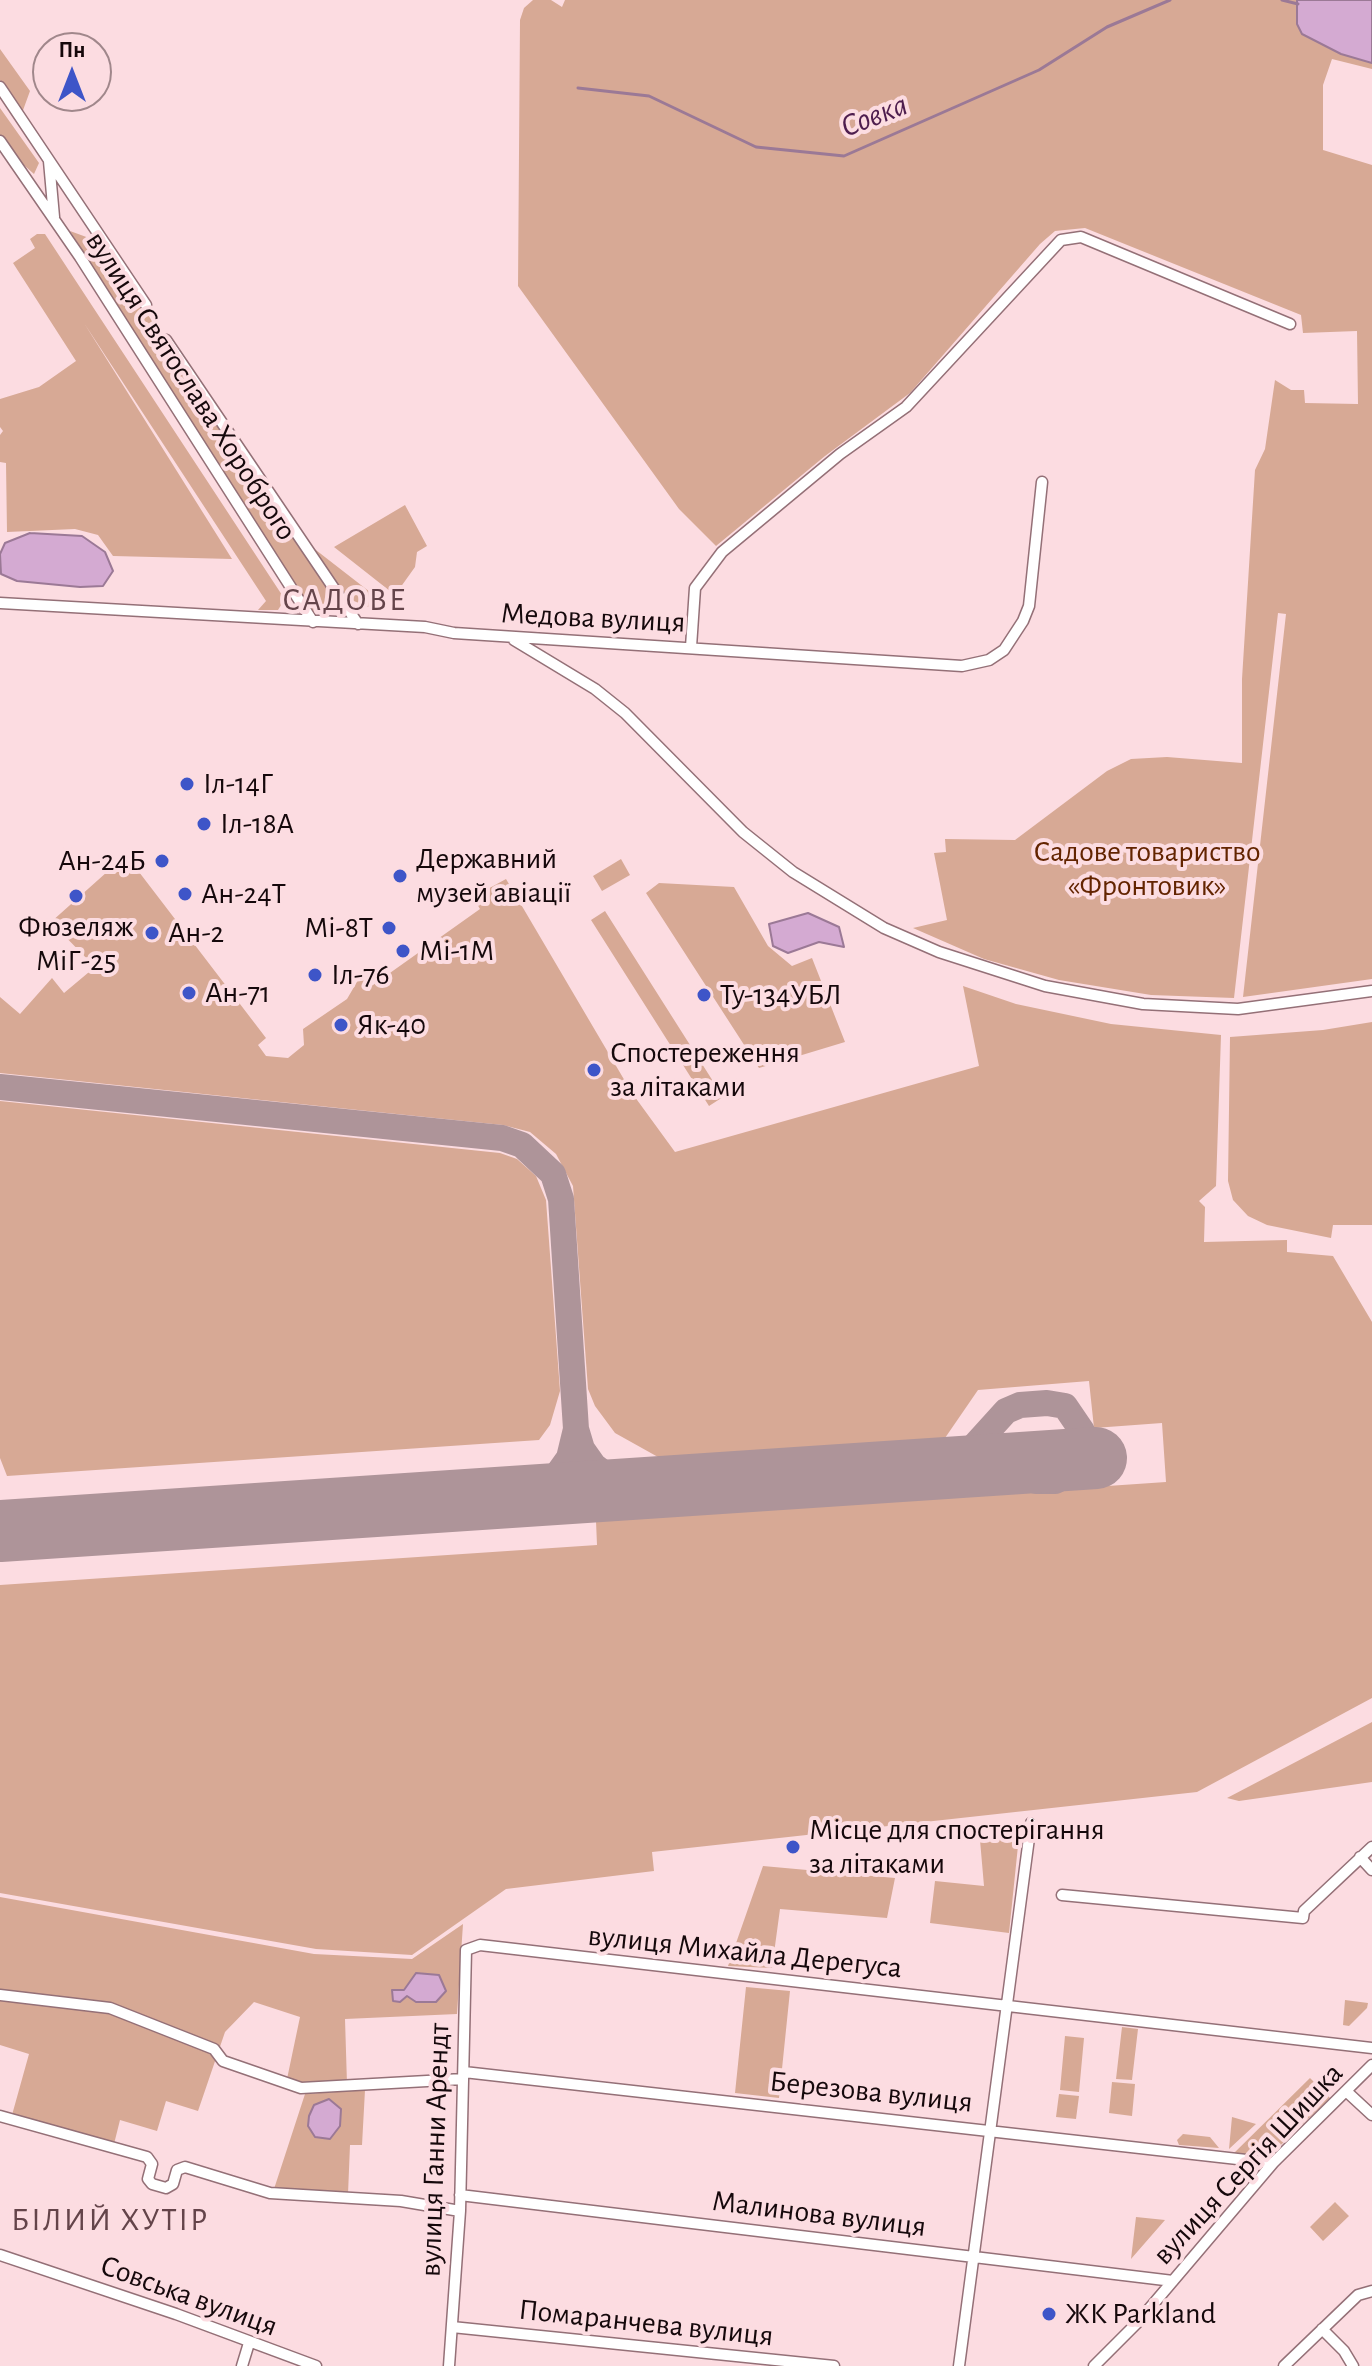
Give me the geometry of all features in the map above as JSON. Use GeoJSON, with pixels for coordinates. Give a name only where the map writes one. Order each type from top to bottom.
{"type":"FeatureCollection","features":[{"type":"Feature","properties":{"kind":"street","name":"вулиця Святослава Хороброго"},"geometry":{"type":"LineString","coordinates":[[0,87],[146,305]]}},
{"type":"Feature","properties":{"kind":"street","name":"вулиця Святослава Хороброго"},"geometry":{"type":"LineString","coordinates":[[0,141],[54,217],[313,622]]}},
{"type":"Feature","properties":{"kind":"street","name":"вулиця Святослава Хороброго"},"geometry":{"type":"LineString","coordinates":[[49,159],[54,217]]}},
{"type":"Feature","properties":{"kind":"street"},"geometry":{"type":"LineString","coordinates":[[25,176],[45,175],[49,159]]}},
{"type":"Feature","properties":{"kind":"street"},"geometry":{"type":"LineString","coordinates":[[691,647],[695,588],[722,552],[840,454],[906,407],[1061,240],[1081,237],[1290,324]]}},
{"type":"Feature","properties":{"kind":"street","name":"вулиця Святослава Хороброго"},"geometry":{"type":"LineString","coordinates":[[166,340],[358,624]]}},
{"type":"Feature","properties":{"kind":"street","name":"Медова вулиця"},"geometry":{"type":"LineString","coordinates":[[0,603],[358,624],[508,637],[962,666],[989,660],[1004,650],[1029,606],[1042,482]]}},
{"type":"Feature","properties":{"kind":"street"},"geometry":{"type":"LineString","coordinates":[[508,637],[584,681],[625,713],[743,832],[793,872],[884,928],[939,952],[1045,986],[1157,1005],[1238,1009],[1372,991]]}},
{"type":"Feature","properties":{"kind":"street"},"geometry":{"type":"LineString","coordinates":[[959,2366],[1031,1823]]}},
{"type":"Feature","properties":{"kind":"street"},"geometry":{"type":"LineString","coordinates":[[1062,1895],[1303,1918],[1304,1911],[1372,1847]]}},
{"type":"Feature","properties":{"kind":"street"},"geometry":{"type":"LineString","coordinates":[[1360,1857],[1372,1870]]}},
{"type":"Feature","properties":{"kind":"street","name":"вулиця Михайла Дерегуса"},"geometry":{"type":"LineString","coordinates":[[480,1945],[1372,2048]]}},
{"type":"Feature","properties":{"kind":"street","name":"вулиця Ганни Арендт"},"geometry":{"type":"LineString","coordinates":[[449,2366],[460,2211],[466,1950],[480,1945]]}},
{"type":"Feature","properties":{"kind":"street","name":"Березова вулиця"},"geometry":{"type":"LineString","coordinates":[[0,1995],[110,2008],[214,2049],[223,2061],[301,2088],[464,2076],[990,2129],[1273,2163]]}},
{"type":"Feature","properties":{"kind":"street","name":"вулиця Сергія Шишка"},"geometry":{"type":"LineString","coordinates":[[1094,2366],[1138,2322],[1273,2163],[1372,2065]]}},
{"type":"Feature","properties":{"kind":"street"},"geometry":{"type":"LineString","coordinates":[[1346,2091],[1372,2115]]}},
{"type":"Feature","properties":{"kind":"street"},"geometry":{"type":"LineString","coordinates":[[0,2116],[147,2157],[152,2164],[148,2179],[152,2184],[166,2188],[173,2184],[177,2170],[185,2167],[270,2193],[401,2201],[460,2211]]}},
{"type":"Feature","properties":{"kind":"street","name":"Малинова вулиця"},"geometry":{"type":"LineString","coordinates":[[460,2195],[1173,2281]]}},
{"type":"Feature","properties":{"kind":"street","name":"Совська вулиця"},"geometry":{"type":"LineString","coordinates":[[0,2255],[176,2314],[316,2366]]}},
{"type":"Feature","properties":{"kind":"street"},"geometry":{"type":"LineString","coordinates":[[1284,2366],[1358,2295],[1372,2291]]}},
{"type":"Feature","properties":{"kind":"street","name":"Помаранчева вулиця"},"geometry":{"type":"LineString","coordinates":[[452,2327],[834,2366]]}},
{"type":"Feature","properties":{"kind":"street"},"geometry":{"type":"LineString","coordinates":[[1322,2329],[1344,2351],[1353,2366]]}},
{"type":"Feature","properties":{"kind":"street"},"geometry":{"type":"LineString","coordinates":[[242,2366],[249,2343]]}},
{"type":"Feature","properties":{"kind":"green space","name":"Садове товариство «Фронтовик»"},"geometry":{"type":"Polygon","coordinates":[[[533,0],[551,0],[562,7],[565,0],[1297,0],[1303,34],[1341,54],[1372,63],[1372,69],[1332,59],[1323,85],[1323,150],[1372,165],[1372,979],[1243,997],[1286,614],[1278,613],[1234,998],[1151,995],[1059,980],[984,959],[913,928],[947,920],[934,853],[946,852],[945,839],[1015,840],[1107,771],[1131,759],[1167,757],[1242,763],[1242,679],[1255,470],[1265,449],[1275,380],[1291,390],[1304,390],[1305,403],[1358,404],[1357,331],[1303,333],[1301,315],[1085,228],[1055,231],[1040,244],[910,393],[825,456],[716,546],[679,509],[518,286],[520,20],[524,8],[533,0]]]}},
{"type":"Feature","properties":{"kind":"green space"},"geometry":{"type":"Polygon","coordinates":[[[0,49],[30,91],[22,113],[0,80],[0,49]]]}},
{"type":"Feature","properties":{"kind":"green space"},"geometry":{"type":"Polygon","coordinates":[[[0,108],[39,163],[34,174],[17,159],[0,135],[0,108]]]}},
{"type":"Feature","properties":{"kind":"green space"},"geometry":{"type":"Polygon","coordinates":[[[70,231],[100,242],[331,593],[329,607],[314,613],[70,231]]]}},
{"type":"Feature","properties":{"kind":"green space"},"geometry":{"type":"Polygon","coordinates":[[[37,234],[45,234],[282,595],[283,602],[278,610],[258,610],[266,601],[84,323],[232,559],[113,556],[98,535],[75,529],[7,532],[6,463],[0,462],[0,435],[3,431],[0,427],[0,399],[39,387],[76,361],[13,263],[35,248],[30,239],[37,234]]]}},
{"type":"Feature","properties":{"kind":"green space"},"geometry":{"type":"Polygon","coordinates":[[[405,505],[427,546],[417,552],[415,567],[395,595],[334,547],[405,505]]]}},
{"type":"Feature","properties":{"kind":"green space"},"geometry":{"type":"Polygon","coordinates":[[[288,516],[312,547],[379,599],[379,606],[373,609],[342,596],[288,516]]]}},
{"type":"Feature","properties":{"kind":"green space"},"geometry":{"type":"Polygon","coordinates":[[[126,855],[266,1038],[258,1045],[266,1056],[288,1058],[304,1045],[303,1029],[347,999],[361,975],[368,985],[373,985],[480,909],[473,897],[506,879],[632,1093],[675,1152],[979,1066],[963,986],[1016,1004],[1111,1024],[1221,1035],[1216,1186],[1199,1201],[1205,1207],[1204,1242],[1287,1240],[1287,1252],[1333,1256],[1372,1322],[1372,1698],[1197,1792],[652,1852],[654,1871],[506,1889],[412,1955],[316,1949],[0,1893],[0,1585],[597,1545],[596,1521],[1166,1482],[1162,1423],[1094,1428],[1089,1381],[978,1390],[945,1438],[658,1457],[615,1433],[595,1406],[588,1389],[573,1186],[556,1154],[530,1132],[503,1125],[0,1073],[0,997],[20,1014],[52,978],[64,993],[95,967],[51,922],[126,855]]]}},
{"type":"Feature","properties":{"kind":"green space"},"geometry":{"type":"Polygon","coordinates":[[[621,859],[630,875],[602,891],[593,876],[621,859]]]}},
{"type":"Feature","properties":{"kind":"green space"},"geometry":{"type":"Polygon","coordinates":[[[659,883],[734,887],[768,946],[792,966],[812,958],[845,1042],[759,1068],[646,893],[659,883]]]}},
{"type":"Feature","properties":{"kind":"green space"},"geometry":{"type":"Polygon","coordinates":[[[605,911],[723,1097],[709,1106],[591,920],[605,911]]]}},
{"type":"Feature","properties":{"kind":"green space"},"geometry":{"type":"Polygon","coordinates":[[[1372,1022],[1372,1225],[1333,1225],[1331,1238],[1267,1225],[1248,1216],[1233,1200],[1228,1181],[1230,1037],[1323,1030],[1372,1022]]]}},
{"type":"Feature","properties":{"kind":"green space"},"geometry":{"type":"Polygon","coordinates":[[[0,1101],[500,1153],[517,1159],[536,1176],[546,1200],[560,1391],[550,1425],[539,1440],[7,1476],[0,1458],[0,1101]]]}},
{"type":"Feature","properties":{"kind":"green space"},"geometry":{"type":"Polygon","coordinates":[[[1372,1722],[1372,1782],[1239,1801],[1227,1798],[1372,1722]]]}},
{"type":"Feature","properties":{"kind":"green space"},"geometry":{"type":"Polygon","coordinates":[[[1019,1836],[1009,1933],[930,1923],[935,1881],[984,1886],[980,1840],[1019,1836]]]}},
{"type":"Feature","properties":{"kind":"green space"},"geometry":{"type":"Polygon","coordinates":[[[763,1866],[895,1878],[887,1918],[780,1909],[772,1968],[728,1966],[763,1866]]]}},
{"type":"Feature","properties":{"kind":"green space"},"geometry":{"type":"Polygon","coordinates":[[[0,1897],[314,1954],[412,1959],[463,1924],[457,2014],[345,2019],[347,2084],[313,2086],[287,2079],[300,2017],[254,2002],[225,2032],[198,2111],[166,2101],[157,2131],[120,2120],[114,2144],[12,2115],[29,2054],[0,2045],[0,1897]]]}},
{"type":"Feature","properties":{"kind":"green space"},"geometry":{"type":"Polygon","coordinates":[[[746,1987],[790,1991],[779,2098],[735,2093],[746,1987]]]}},
{"type":"Feature","properties":{"kind":"green space"},"geometry":{"type":"Polygon","coordinates":[[[1345,2000],[1368,2003],[1367,2008],[1349,2026],[1343,2025],[1345,2000]]]}},
{"type":"Feature","properties":{"kind":"green space"},"geometry":{"type":"Polygon","coordinates":[[[1122,2027],[1138,2029],[1132,2080],[1116,2079],[1122,2027]]]}},
{"type":"Feature","properties":{"kind":"green space"},"geometry":{"type":"Polygon","coordinates":[[[1065,2036],[1084,2038],[1079,2092],[1060,2090],[1065,2036]]]}},
{"type":"Feature","properties":{"kind":"green space"},"geometry":{"type":"Polygon","coordinates":[[[1310,2078],[1330,2098],[1265,2160],[1231,2156],[1310,2078]]]}},
{"type":"Feature","properties":{"kind":"green space"},"geometry":{"type":"Polygon","coordinates":[[[1112,2082],[1135,2084],[1132,2116],[1109,2113],[1112,2082]]]}},
{"type":"Feature","properties":{"kind":"green space"},"geometry":{"type":"Polygon","coordinates":[[[365,2090],[362,2145],[350,2145],[348,2194],[274,2189],[305,2094],[365,2090]]]}},
{"type":"Feature","properties":{"kind":"green space"},"geometry":{"type":"Polygon","coordinates":[[[1059,2094],[1079,2096],[1076,2119],[1056,2117],[1059,2094]]]}},
{"type":"Feature","properties":{"kind":"green space"},"geometry":{"type":"Polygon","coordinates":[[[1232,2117],[1256,2124],[1229,2149],[1232,2117]]]}},
{"type":"Feature","properties":{"kind":"green space"},"geometry":{"type":"Polygon","coordinates":[[[1183,2134],[1210,2137],[1219,2148],[1179,2145],[1177,2140],[1183,2134]]]}},
{"type":"Feature","properties":{"kind":"green space"},"geometry":{"type":"Polygon","coordinates":[[[1335,2202],[1349,2216],[1323,2241],[1310,2227],[1335,2202]]]}},
{"type":"Feature","properties":{"kind":"green space"},"geometry":{"type":"Polygon","coordinates":[[[1136,2217],[1165,2220],[1131,2259],[1136,2217]]]}},
{"type":"Feature","properties":{"kind":"shaded area"},"geometry":{"type":"Polygon","coordinates":[[[1297,0],[1372,0],[1372,63],[1341,54],[1302,34],[1297,24],[1297,0]]]}},
{"type":"Feature","properties":{"kind":"shaded area"},"geometry":{"type":"Polygon","coordinates":[[[30,533],[82,536],[105,552],[113,571],[103,586],[80,587],[17,581],[1,574],[0,554],[5,543],[30,533]]]}},
{"type":"Feature","properties":{"kind":"shaded area"},"geometry":{"type":"Polygon","coordinates":[[[808,913],[839,927],[844,947],[819,942],[788,953],[773,946],[769,924],[808,913]]]}},
{"type":"Feature","properties":{"kind":"shaded area"},"geometry":{"type":"Polygon","coordinates":[[[416,1973],[439,1975],[446,1991],[436,2002],[416,2002],[407,1996],[400,2002],[393,2001],[392,1990],[404,1990],[416,1973]]]}},
{"type":"Feature","properties":{"kind":"shaded area"},"geometry":{"type":"Polygon","coordinates":[[[329,2099],[341,2109],[340,2126],[330,2139],[315,2137],[308,2126],[309,2116],[314,2105],[329,2099]]]}},
{"type":"Feature","properties":{"kind":"waterway","name":"Совка"},"geometry":{"type":"LineString","coordinates":[[578,88],[649,96],[756,147],[844,156],[1039,70],[1107,27],[1170,0]]}},
{"type":"Feature","properties":{"kind":"waterway","name":"Совка"},"geometry":{"type":"LineString","coordinates":[[1282,0],[1298,4]]}},
{"type":"Feature","properties":{"kind":"taxiway"},"geometry":{"type":"LineString","coordinates":[[0,1087],[502,1138],[522,1145],[553,1174],[561,1199],[576,1429],[582,1449],[594,1466],[614,1481],[637,1487],[664,1487]]}},
{"type":"Feature","properties":{"kind":"taxiway"},"geometry":{"type":"LineString","coordinates":[[931,1469],[967,1454],[1006,1411],[1020,1405],[1047,1403],[1065,1406],[1082,1431],[1084,1445],[1080,1462],[1069,1474],[1055,1481],[1036,1481],[989,1465]]}},
{"type":"Feature","properties":{"kind":"taxiway"},"geometry":{"type":"LineString","coordinates":[[514,1496],[530,1492],[554,1479],[569,1458],[576,1429]]}},
{"type":"Feature","properties":{"kind":"runway"},"geometry":{"type":"LineString","coordinates":[[0,1531],[1096,1458]]}},
{"type":"Feature","properties":{"kind":"place","name":"Іл-14Г"},"geometry":{"type":"Point","coordinates":[187,784]}},
{"type":"Feature","properties":{"kind":"place","name":"Іл-18А"},"geometry":{"type":"Point","coordinates":[204,824]}},
{"type":"Feature","properties":{"kind":"place","name":"Ан-24Б"},"geometry":{"type":"Point","coordinates":[162,861]}},
{"type":"Feature","properties":{"kind":"place","name":"Державний музей авіації"},"geometry":{"type":"Point","coordinates":[400,876]}},
{"type":"Feature","properties":{"kind":"place","name":"Ан-24Т"},"geometry":{"type":"Point","coordinates":[185,894]}},
{"type":"Feature","properties":{"kind":"place","name":"Фюзеляж МіГ-25"},"geometry":{"type":"Point","coordinates":[76,896]}},
{"type":"Feature","properties":{"kind":"place","name":"Мі-8Т"},"geometry":{"type":"Point","coordinates":[389,928]}},
{"type":"Feature","properties":{"kind":"place","name":"Ан-2"},"geometry":{"type":"Point","coordinates":[152,933]}},
{"type":"Feature","properties":{"kind":"place","name":"Мі-1М"},"geometry":{"type":"Point","coordinates":[403,951]}},
{"type":"Feature","properties":{"kind":"place","name":"Іл-76"},"geometry":{"type":"Point","coordinates":[315,975]}},
{"type":"Feature","properties":{"kind":"place","name":"Ан-71"},"geometry":{"type":"Point","coordinates":[189,993]}},
{"type":"Feature","properties":{"kind":"place","name":"Ту-134УБЛ"},"geometry":{"type":"Point","coordinates":[704,995]}},
{"type":"Feature","properties":{"kind":"place","name":"Як-40"},"geometry":{"type":"Point","coordinates":[341,1025]}},
{"type":"Feature","properties":{"kind":"place","name":"Спостереження за літаками"},"geometry":{"type":"Point","coordinates":[594,1070]}},
{"type":"Feature","properties":{"kind":"place","name":"Місце для спостерігання за літаками"},"geometry":{"type":"Point","coordinates":[793,1847]}},
{"type":"Feature","properties":{"kind":"place","name":"ЖК Parkland"},"geometry":{"type":"Point","coordinates":[1049,2314]}},
{"type":"Feature","properties":{"kind":"district","name":"САДОВЕ"},"geometry":{"type":"Point","coordinates":[345,600]}},
{"type":"Feature","properties":{"kind":"district","name":"БІЛИЙ ХУТІР"},"geometry":{"type":"Point","coordinates":[110,2220]}}]}
